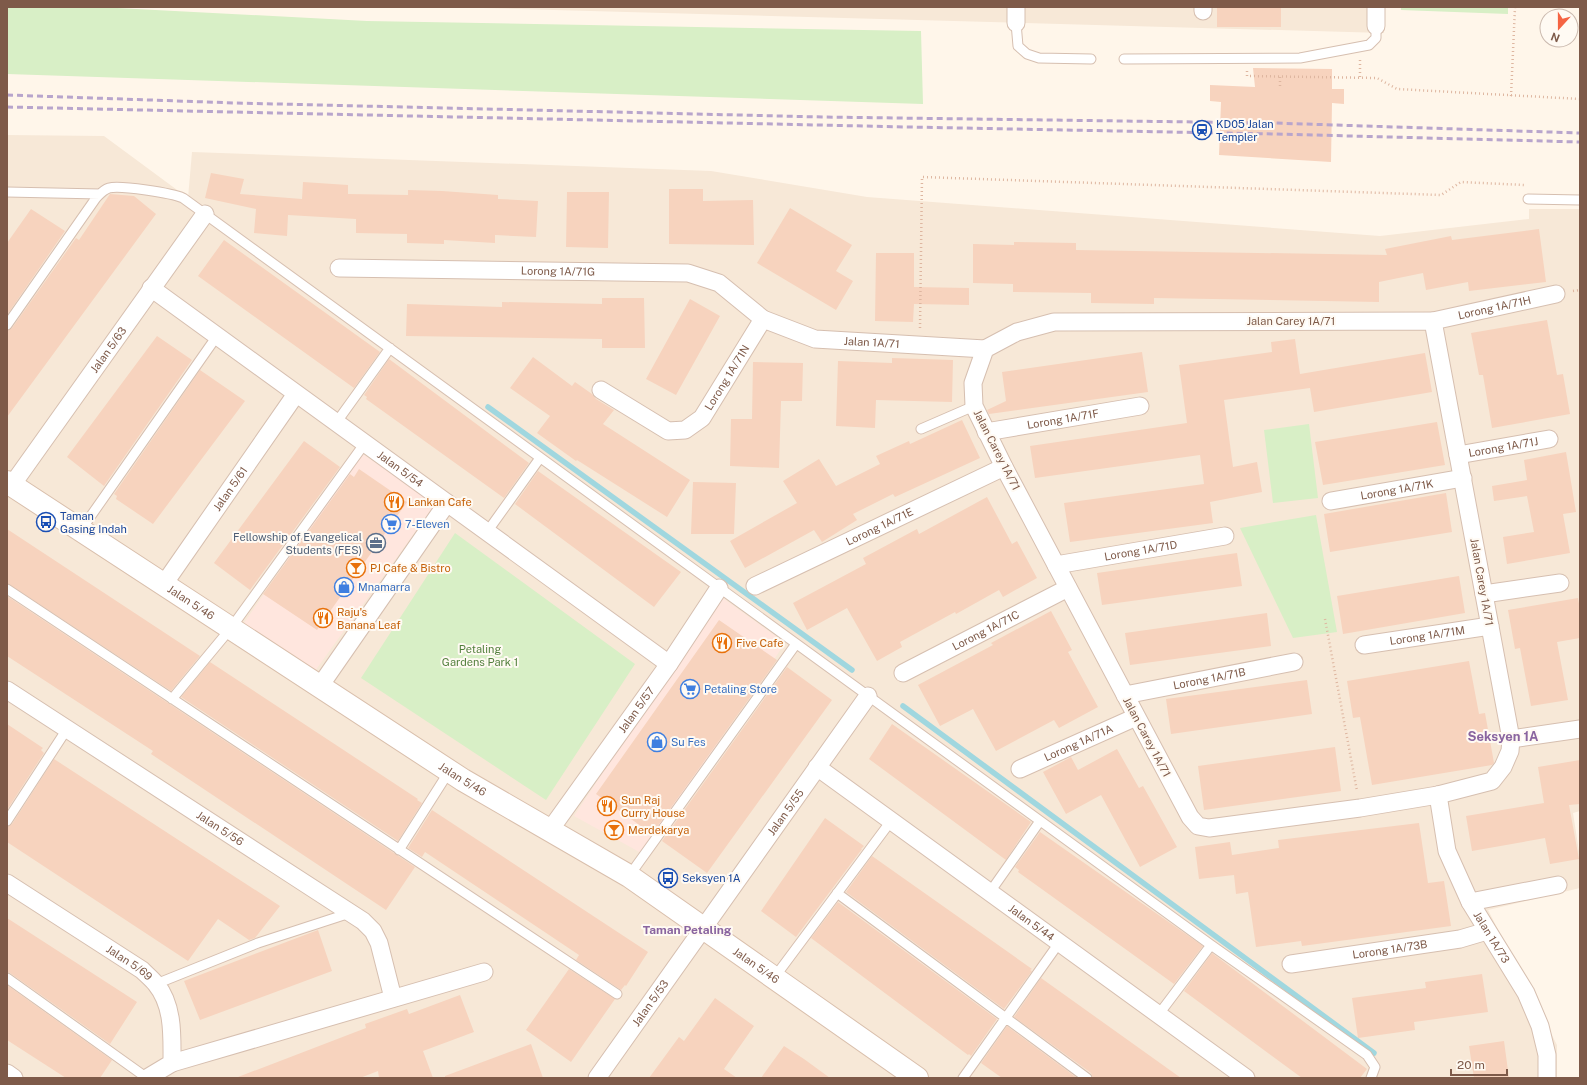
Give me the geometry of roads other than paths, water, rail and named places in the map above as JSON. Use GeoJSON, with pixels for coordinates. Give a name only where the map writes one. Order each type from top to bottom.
{"type":"FeatureCollection","features":[{"type":"Feature","properties":{"kind":"street"},"geometry":{"type":"LineString","coordinates":[[1376,7],[1376,26]]}},
{"type":"Feature","properties":{"kind":"street","name":"Jalan 5/63"},"geometry":{"type":"LineString","coordinates":[[9,483],[205,214]]}},
{"type":"Feature","properties":{"kind":"street","name":"Lorong 1A/71G"},"geometry":{"type":"LineString","coordinates":[[339,268],[688,273],[719,283],[763,319]]}},
{"type":"Feature","properties":{"kind":"street","name":"Jalan 5/54"},"geometry":{"type":"LineString","coordinates":[[151,288],[669,664]]}},
{"type":"Feature","properties":{"kind":"street","name":"Lorong 1A/71H"},"geometry":{"type":"LineString","coordinates":[[1433,321],[1556,294]]}},
{"type":"Feature","properties":{"kind":"street","name":"Jalan 1A/71"},"geometry":{"type":"LineString","coordinates":[[763,319],[815,339],[985,349]]}},
{"type":"Feature","properties":{"kind":"street","name":"Lorong 1A/71N"},"geometry":{"type":"LineString","coordinates":[[601,390],[668,431],[685,430],[702,418],[763,319]]}},
{"type":"Feature","properties":{"kind":"street","name":"Jalan Carey 1A/71"},"geometry":{"type":"LineString","coordinates":[[1433,321],[1511,739],[1510,751],[1503,768],[1492,781],[1438,795],[1360,808],[1210,828],[1198,826],[1190,817],[1136,716],[1004,467],[974,406],[973,383],[985,349],[1017,332],[1054,322],[1433,321]]}},
{"type":"Feature","properties":{"kind":"street","name":"Jalan 5/61"},"geometry":{"type":"LineString","coordinates":[[164,584],[296,394]]}},
{"type":"Feature","properties":{"kind":"street","name":"Lorong 1A/71F"},"geometry":{"type":"LineString","coordinates":[[986,432],[1140,406]]}},
{"type":"Feature","properties":{"kind":"street","name":"Lorong 1A/71J"},"geometry":{"type":"LineString","coordinates":[[1458,455],[1549,439]]}},
{"type":"Feature","properties":{"kind":"street","name":"Lorong 1A/71E"},"geometry":{"type":"LineString","coordinates":[[755,586],[1004,467]]}},
{"type":"Feature","properties":{"kind":"street","name":"Lorong 1A/71K"},"geometry":{"type":"LineString","coordinates":[[1331,501],[1463,478]]}},
{"type":"Feature","properties":{"kind":"street","name":"Jalan 5/46"},"geometry":{"type":"LineString","coordinates":[[9,483],[450,770],[463,780],[630,876],[917,1078]]}},
{"type":"Feature","properties":{"kind":"street"},"geometry":{"type":"LineString","coordinates":[[320,686],[447,503]]}},
{"type":"Feature","properties":{"kind":"street","name":"Lorong 1A/71D"},"geometry":{"type":"LineString","coordinates":[[1056,565],[1225,536]]}},
{"type":"Feature","properties":{"kind":"street"},"geometry":{"type":"LineString","coordinates":[[1484,594],[1560,583]]}},
{"type":"Feature","properties":{"kind":"street","name":"Jalan 5/57"},"geometry":{"type":"LineString","coordinates":[[550,830],[669,664],[720,588]]}},
{"type":"Feature","properties":{"kind":"street","name":"Lorong 1A/71C"},"geometry":{"type":"LineString","coordinates":[[902,673],[1068,588]]}},
{"type":"Feature","properties":{"kind":"street","name":"Lorong 1A/71M"},"geometry":{"type":"LineString","coordinates":[[1364,645],[1490,626]]}},
{"type":"Feature","properties":{"kind":"street","name":"Lorong 1A/71B"},"geometry":{"type":"LineString","coordinates":[[1125,695],[1294,662]]}},
{"type":"Feature","properties":{"kind":"street","name":"Jalan 5/56"},"geometry":{"type":"LineString","coordinates":[[7,690],[363,921],[373,930],[379,943],[393,998]]}},
{"type":"Feature","properties":{"kind":"street","name":"Jalan 5/55"},"geometry":{"type":"LineString","coordinates":[[703,928],[868,696]]}},
{"type":"Feature","properties":{"kind":"street","name":"Lorong 1A/71A"},"geometry":{"type":"LineString","coordinates":[[1020,769],[1136,716]]}},
{"type":"Feature","properties":{"kind":"street"},"geometry":{"type":"LineString","coordinates":[[1511,739],[1580,729]]}},
{"type":"Feature","properties":{"kind":"street","name":"Jalan 5/44"},"geometry":{"type":"LineString","coordinates":[[817,767],[1159,1014],[1237,1075]]}},
{"type":"Feature","properties":{"kind":"street","name":"Jalan 1A/73"},"geometry":{"type":"LineString","coordinates":[[1438,795],[1447,851],[1470,902],[1529,1000],[1540,1026],[1547,1055],[1547,1078]]}},
{"type":"Feature","properties":{"kind":"street","name":"Jalan 5/69"},"geometry":{"type":"LineString","coordinates":[[7,883],[142,970],[156,984],[164,997],[171,1019],[172,1063]]}},
{"type":"Feature","properties":{"kind":"street"},"geometry":{"type":"LineString","coordinates":[[1470,902],[1558,885]]}},
{"type":"Feature","properties":{"kind":"street","name":"Jalan 5/53"},"geometry":{"type":"LineString","coordinates":[[597,1078],[703,928]]}},
{"type":"Feature","properties":{"kind":"street","name":"Lorong 1A/73B"},"geometry":{"type":"LineString","coordinates":[[1291,964],[1460,939],[1487,931]]}},
{"type":"Feature","properties":{"kind":"street"},"geometry":{"type":"LineString","coordinates":[[147,1078],[172,1063],[484,972]]}},
{"type":"Feature","properties":{"kind":"street"},"geometry":{"type":"LineString","coordinates":[[7,1073],[14,1078]]}},
{"type":"Feature","properties":{"kind":"lane"},"geometry":{"type":"LineString","coordinates":[[1016,15],[1018,46],[1027,54],[1039,58],[1091,59]]}},
{"type":"Feature","properties":{"kind":"lane"},"geometry":{"type":"LineString","coordinates":[[1124,59],[1300,58],[1369,45],[1376,38],[1376,26]]}},
{"type":"Feature","properties":{"kind":"lane"},"geometry":{"type":"LineString","coordinates":[[7,325],[100,194],[109,188],[130,188],[175,195],[182,198],[1211,945],[1367,1056],[1375,1067],[1371,1078]]}},
{"type":"Feature","properties":{"kind":"lane"},"geometry":{"type":"LineString","coordinates":[[7,192],[100,194]]}},
{"type":"Feature","properties":{"kind":"lane"},"geometry":{"type":"LineString","coordinates":[[1528,199],[1580,200]]}},
{"type":"Feature","properties":{"kind":"lane"},"geometry":{"type":"LineString","coordinates":[[81,530],[217,336]]}},
{"type":"Feature","properties":{"kind":"lane"},"geometry":{"type":"LineString","coordinates":[[336,423],[390,348]]}},
{"type":"Feature","properties":{"kind":"lane"},"geometry":{"type":"LineString","coordinates":[[920,429],[974,406]]}},
{"type":"Feature","properties":{"kind":"lane"},"geometry":{"type":"LineString","coordinates":[[172,698],[231,628],[364,443]]}},
{"type":"Feature","properties":{"kind":"lane"},"geometry":{"type":"LineString","coordinates":[[487,532],[540,458]]}},
{"type":"Feature","properties":{"kind":"lane"},"geometry":{"type":"LineString","coordinates":[[7,589],[617,994]]}},
{"type":"Feature","properties":{"kind":"lane"},"geometry":{"type":"LineString","coordinates":[[630,876],[796,644]]}},
{"type":"Feature","properties":{"kind":"lane"},"geometry":{"type":"LineString","coordinates":[[7,821],[67,730]]}},
{"type":"Feature","properties":{"kind":"lane"},"geometry":{"type":"LineString","coordinates":[[399,850],[450,770]]}},
{"type":"Feature","properties":{"kind":"lane"},"geometry":{"type":"LineString","coordinates":[[774,978],[891,821]]}},
{"type":"Feature","properties":{"kind":"lane"},"geometry":{"type":"LineString","coordinates":[[990,892],[1040,821]]}},
{"type":"Feature","properties":{"kind":"lane"},"geometry":{"type":"LineString","coordinates":[[837,893],[1087,1078]]}},
{"type":"Feature","properties":{"kind":"lane"},"geometry":{"type":"LineString","coordinates":[[156,984],[258,943],[350,913]]}},
{"type":"Feature","properties":{"kind":"lane"},"geometry":{"type":"LineString","coordinates":[[963,1078],[1059,943]]}},
{"type":"Feature","properties":{"kind":"lane"},"geometry":{"type":"LineString","coordinates":[[1159,1014],[1211,945]]}},
{"type":"Feature","properties":{"kind":"lane"},"geometry":{"type":"LineString","coordinates":[[7,978],[147,1078]]}},
{"type":"Feature","properties":{"kind":"waterway"},"geometry":{"type":"LineString","coordinates":[[488,407],[852,670]]}},
{"type":"Feature","properties":{"kind":"waterway"},"geometry":{"type":"LineString","coordinates":[[903,706],[1374,1053]]}},
{"type":"Feature","properties":{"kind":"railway"},"geometry":{"type":"LineString","coordinates":[[7,95],[236,103],[822,117],[1273,123],[1580,133]]}},
{"type":"Feature","properties":{"kind":"railway"},"geometry":{"type":"LineString","coordinates":[[7,107],[1275,134],[1580,142]]}},
{"type":"Feature","properties":{"kind":"place","name":"KD05 Jalan Templer"},"geometry":{"type":"Point","coordinates":[1202,130]}},
{"type":"Feature","properties":{"kind":"place","name":"Lankan Cafe"},"geometry":{"type":"Point","coordinates":[394,502]}},
{"type":"Feature","properties":{"kind":"place","name":"Taman Gasing Indah"},"geometry":{"type":"Point","coordinates":[46,522]}},
{"type":"Feature","properties":{"kind":"place","name":"7-Eleven"},"geometry":{"type":"Point","coordinates":[391,524]}},
{"type":"Feature","properties":{"kind":"place","name":"Fellowship of Evangelical Students (FES)"},"geometry":{"type":"Point","coordinates":[376,543]}},
{"type":"Feature","properties":{"kind":"place","name":"PJ Cafe & Bistro"},"geometry":{"type":"Point","coordinates":[356,568]}},
{"type":"Feature","properties":{"kind":"place","name":"Mnamarra"},"geometry":{"type":"Point","coordinates":[344,587]}},
{"type":"Feature","properties":{"kind":"place","name":"Raju's Banana Leaf"},"geometry":{"type":"Point","coordinates":[323,618]}},
{"type":"Feature","properties":{"kind":"place","name":"Five Cafe"},"geometry":{"type":"Point","coordinates":[722,643]}},
{"type":"Feature","properties":{"kind":"place","name":"Petaling Store"},"geometry":{"type":"Point","coordinates":[690,689]}},
{"type":"Feature","properties":{"kind":"place","name":"Su Fes"},"geometry":{"type":"Point","coordinates":[657,742]}},
{"type":"Feature","properties":{"kind":"place","name":"Sun Raj Curry House"},"geometry":{"type":"Point","coordinates":[607,806]}},
{"type":"Feature","properties":{"kind":"place","name":"Merdekarya"},"geometry":{"type":"Point","coordinates":[614,830]}},
{"type":"Feature","properties":{"kind":"place","name":"Seksyen 1A"},"geometry":{"type":"Point","coordinates":[668,878]}},
{"type":"Feature","properties":{"kind":"district","name":"Seksyen 1A"},"geometry":{"type":"Point","coordinates":[1503,736]}},
{"type":"Feature","properties":{"kind":"district","name":"Taman Petaling"},"geometry":{"type":"Point","coordinates":[687,930]}},
{"type":"Feature","properties":{"kind":"park label","name":"Petaling Gardens Park 1"},"geometry":{"type":"Point","coordinates":[480,655]}}]}
